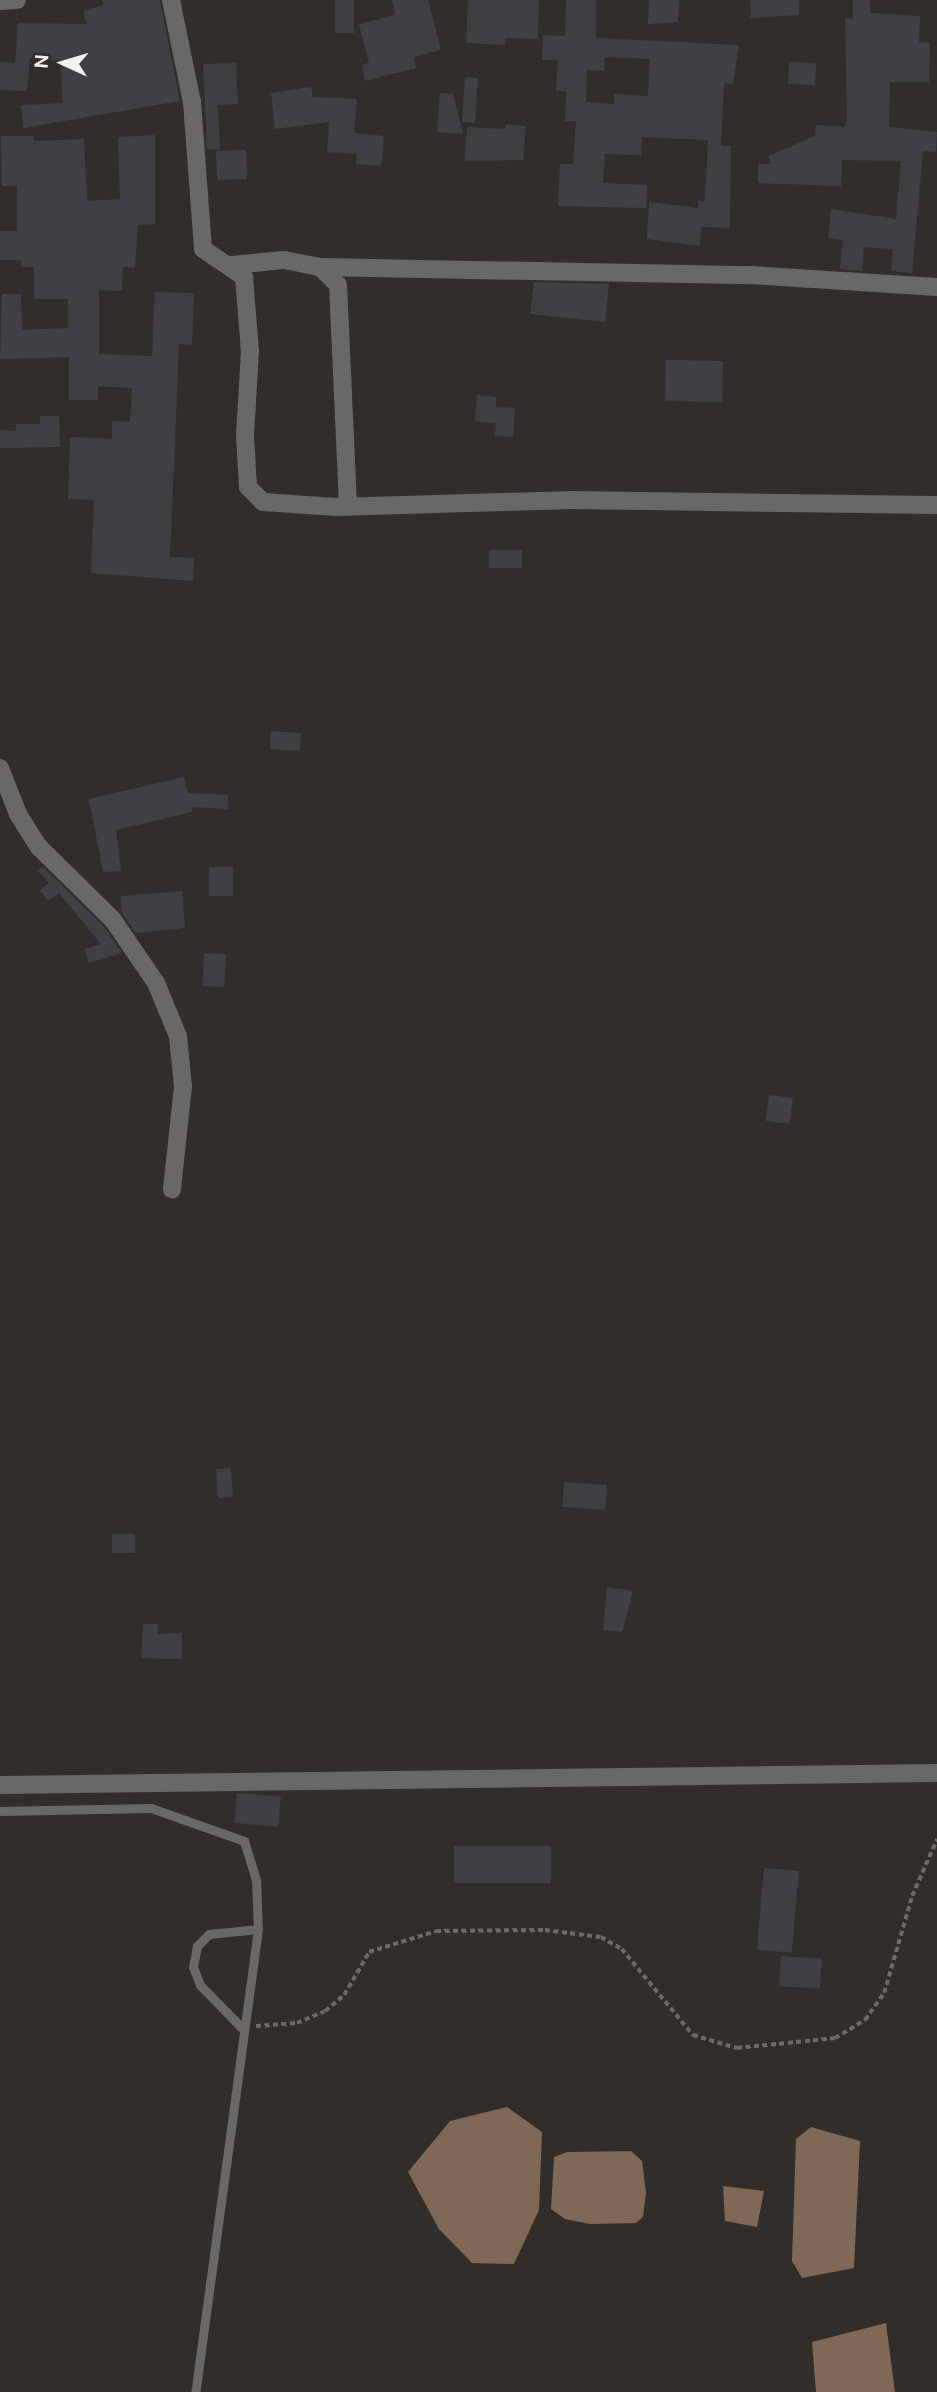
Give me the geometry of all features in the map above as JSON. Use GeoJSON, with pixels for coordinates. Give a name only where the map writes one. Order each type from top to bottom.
{"type":"FeatureCollection","features":[{"type":"Feature","properties":{"kind":"street"},"geometry":{"type":"LineString","coordinates":[[0,1],[16,0]]}},
{"type":"Feature","properties":{"kind":"street"},"geometry":{"type":"LineString","coordinates":[[171,0],[192,103],[204,249],[232,265],[244,277],[250,351],[245,435],[248,487],[263,502],[348,507],[572,500],[937,505]]}},
{"type":"Feature","properties":{"kind":"street"},"geometry":{"type":"LineString","coordinates":[[232,265],[284,260],[320,267],[751,275],[937,287]]}},
{"type":"Feature","properties":{"kind":"street"},"geometry":{"type":"LineString","coordinates":[[320,267],[338,285],[348,507]]}},
{"type":"Feature","properties":{"kind":"street"},"geometry":{"type":"LineString","coordinates":[[0,768],[18,814],[39,847],[113,920],[156,983],[178,1036],[183,1086],[172,1189]]}},
{"type":"Feature","properties":{"kind":"street"},"geometry":{"type":"LineString","coordinates":[[0,1785],[937,1773]]}},
{"type":"Feature","properties":{"kind":"lane"},"geometry":{"type":"LineString","coordinates":[[0,1811],[151,1808],[244,1841],[256,1880],[258,1929],[241,2026],[195,2392]]}},
{"type":"Feature","properties":{"kind":"lane"},"geometry":{"type":"LineString","coordinates":[[241,2026],[200,1985],[193,1967],[197,1946],[209,1934],[258,1929]]}},
{"type":"Feature","properties":{"kind":"path"},"geometry":{"type":"LineString","coordinates":[[241,2026],[297,2024],[325,2011],[344,1995],[369,1952],[436,1931],[545,1930],[601,1937],[622,1949],[693,2035],[737,2048],[835,2038],[865,2020],[884,1993],[912,1896],[937,1839]]}},
{"type":"Feature","properties":{"kind":"shaded area"},"geometry":{"type":"Polygon","coordinates":[[[507,2107],[542,2132],[539,2210],[514,2264],[472,2263],[439,2229],[408,2172],[450,2121],[507,2107]]]}},
{"type":"Feature","properties":{"kind":"shaded area"},"geometry":{"type":"Polygon","coordinates":[[[811,2127],[860,2141],[854,2268],[802,2278],[792,2261],[796,2139],[811,2127]]]}},
{"type":"Feature","properties":{"kind":"shaded area"},"geometry":{"type":"Polygon","coordinates":[[[631,2151],[642,2161],[646,2193],[643,2217],[636,2223],[590,2224],[565,2219],[551,2209],[554,2157],[567,2152],[631,2151]]]}},
{"type":"Feature","properties":{"kind":"shaded area"},"geometry":{"type":"Polygon","coordinates":[[[723,2186],[764,2191],[757,2227],[725,2221],[723,2186]]]}},
{"type":"Feature","properties":{"kind":"shaded area"},"geometry":{"type":"Polygon","coordinates":[[[886,2323],[895,2392],[816,2392],[812,2342],[886,2323]]]}},
{"type":"Feature","properties":{"kind":"building"},"geometry":{"type":"Polygon","coordinates":[[[102,0],[160,0],[180,101],[23,128],[21,105],[62,103],[61,61],[30,58],[27,91],[0,90],[0,62],[15,63],[18,23],[87,24],[83,11],[103,5],[102,0]]]}},
{"type":"Feature","properties":{"kind":"building"},"geometry":{"type":"Polygon","coordinates":[[[335,0],[354,0],[354,33],[335,33],[335,0]]]}},
{"type":"Feature","properties":{"kind":"building"},"geometry":{"type":"Polygon","coordinates":[[[392,0],[428,0],[441,50],[413,57],[416,68],[365,81],[362,65],[369,63],[359,24],[395,15],[392,0]]]}},
{"type":"Feature","properties":{"kind":"building"},"geometry":{"type":"Polygon","coordinates":[[[468,0],[539,0],[538,39],[505,38],[505,45],[466,43],[468,0]]]}},
{"type":"Feature","properties":{"kind":"building"},"geometry":{"type":"Polygon","coordinates":[[[566,0],[596,0],[596,38],[739,45],[733,84],[724,83],[721,146],[731,146],[730,228],[701,227],[700,246],[647,239],[649,202],[698,208],[698,201],[705,201],[708,140],[642,137],[641,155],[605,154],[603,183],[647,185],[646,208],[558,206],[560,164],[573,164],[576,121],[565,121],[566,91],[556,91],[558,60],[542,60],[543,35],[565,36],[566,0]],[[605,57],[604,71],[587,70],[586,102],[614,104],[614,94],[648,96],[650,59],[605,57]]]}},
{"type":"Feature","properties":{"kind":"building"},"geometry":{"type":"Polygon","coordinates":[[[649,0],[679,0],[678,22],[648,24],[649,0]]]}},
{"type":"Feature","properties":{"kind":"building"},"geometry":{"type":"Polygon","coordinates":[[[750,0],[799,0],[799,15],[751,18],[750,0]]]}},
{"type":"Feature","properties":{"kind":"building"},"geometry":{"type":"Polygon","coordinates":[[[853,0],[870,0],[870,13],[920,16],[919,42],[930,43],[929,82],[890,82],[889,127],[937,132],[936,152],[923,151],[912,273],[891,271],[893,249],[864,247],[862,271],[840,269],[843,240],[828,238],[831,209],[896,219],[901,161],[842,160],[841,186],[758,183],[758,164],[771,164],[768,156],[815,136],[816,125],[844,127],[847,122],[845,18],[853,19],[853,0]]]}},
{"type":"Feature","properties":{"kind":"building"},"geometry":{"type":"Polygon","coordinates":[[[789,62],[816,63],[815,85],[788,84],[789,62]]]}},
{"type":"Feature","properties":{"kind":"building"},"geometry":{"type":"Polygon","coordinates":[[[236,63],[238,104],[218,105],[220,149],[207,149],[203,64],[236,63]]]}},
{"type":"Feature","properties":{"kind":"building"},"geometry":{"type":"Polygon","coordinates":[[[465,77],[478,78],[475,123],[462,122],[465,77]]]}},
{"type":"Feature","properties":{"kind":"building"},"geometry":{"type":"Polygon","coordinates":[[[311,87],[313,97],[357,99],[354,133],[384,136],[381,166],[356,164],[357,154],[327,152],[329,122],[275,129],[271,93],[311,87]]]}},
{"type":"Feature","properties":{"kind":"building"},"geometry":{"type":"Polygon","coordinates":[[[440,93],[453,94],[463,134],[437,132],[440,93]]]}},
{"type":"Feature","properties":{"kind":"building"},"geometry":{"type":"Polygon","coordinates":[[[505,124],[526,126],[523,160],[465,161],[467,127],[505,129],[505,124]]]}},
{"type":"Feature","properties":{"kind":"building"},"geometry":{"type":"Polygon","coordinates":[[[155,135],[155,224],[138,225],[135,268],[123,267],[122,291],[99,290],[99,354],[152,356],[155,292],[194,293],[192,345],[179,344],[170,557],[194,558],[193,581],[91,573],[94,500],[68,499],[70,437],[112,439],[112,421],[130,422],[132,388],[98,386],[98,400],[69,400],[69,357],[0,359],[2,294],[21,294],[22,330],[68,328],[68,299],[34,299],[34,267],[21,267],[21,260],[0,260],[0,231],[17,231],[17,186],[2,186],[1,136],[34,136],[34,141],[84,139],[87,201],[120,199],[118,137],[155,135]]]}},
{"type":"Feature","properties":{"kind":"building"},"geometry":{"type":"Polygon","coordinates":[[[246,150],[247,179],[217,180],[216,151],[246,150]]]}},
{"type":"Feature","properties":{"kind":"building"},"geometry":{"type":"Polygon","coordinates":[[[534,282],[609,284],[605,322],[530,314],[534,282]]]}},
{"type":"Feature","properties":{"kind":"building"},"geometry":{"type":"Polygon","coordinates":[[[666,360],[723,361],[722,402],[665,401],[666,360]]]}},
{"type":"Feature","properties":{"kind":"building"},"geometry":{"type":"Polygon","coordinates":[[[477,395],[496,397],[496,407],[515,408],[513,437],[495,436],[496,423],[475,421],[477,395]]]}},
{"type":"Feature","properties":{"kind":"building"},"geometry":{"type":"Polygon","coordinates":[[[40,416],[59,416],[60,447],[0,448],[0,430],[16,431],[16,424],[40,424],[40,416]]]}},
{"type":"Feature","properties":{"kind":"building"},"geometry":{"type":"Polygon","coordinates":[[[489,550],[522,550],[522,568],[489,568],[489,550]]]}},
{"type":"Feature","properties":{"kind":"building"},"geometry":{"type":"Polygon","coordinates":[[[271,731],[301,733],[300,751],[270,749],[271,731]]]}},
{"type":"Feature","properties":{"kind":"building"},"geometry":{"type":"Polygon","coordinates":[[[184,777],[188,793],[228,795],[228,809],[191,807],[192,812],[116,830],[121,871],[103,872],[89,799],[184,777]]]}},
{"type":"Feature","properties":{"kind":"building"},"geometry":{"type":"Polygon","coordinates":[[[43,867],[104,927],[122,953],[89,963],[84,949],[101,944],[59,893],[48,901],[40,890],[49,883],[38,871],[43,867]]]}},
{"type":"Feature","properties":{"kind":"building"},"geometry":{"type":"Polygon","coordinates":[[[209,867],[233,867],[233,896],[209,896],[209,867]]]}},
{"type":"Feature","properties":{"kind":"building"},"geometry":{"type":"Polygon","coordinates":[[[182,891],[185,928],[136,933],[122,913],[121,896],[182,891]]]}},
{"type":"Feature","properties":{"kind":"building"},"geometry":{"type":"Polygon","coordinates":[[[204,953],[226,954],[224,987],[202,986],[204,953]]]}},
{"type":"Feature","properties":{"kind":"building"},"geometry":{"type":"Polygon","coordinates":[[[769,1095],[793,1098],[790,1124],[766,1121],[769,1095]]]}},
{"type":"Feature","properties":{"kind":"building"},"geometry":{"type":"Polygon","coordinates":[[[231,1468],[233,1497],[218,1498],[216,1469],[231,1468]]]}},
{"type":"Feature","properties":{"kind":"building"},"geometry":{"type":"Polygon","coordinates":[[[564,1482],[607,1485],[605,1510],[562,1507],[564,1482]]]}},
{"type":"Feature","properties":{"kind":"building"},"geometry":{"type":"Polygon","coordinates":[[[112,1534],[135,1534],[135,1553],[112,1553],[112,1534]]]}},
{"type":"Feature","properties":{"kind":"building"},"geometry":{"type":"Polygon","coordinates":[[[607,1587],[633,1591],[622,1632],[603,1630],[607,1587]]]}},
{"type":"Feature","properties":{"kind":"building"},"geometry":{"type":"Polygon","coordinates":[[[143,1624],[158,1624],[157,1634],[182,1633],[182,1659],[141,1658],[143,1624]]]}},
{"type":"Feature","properties":{"kind":"building"},"geometry":{"type":"Polygon","coordinates":[[[237,1793],[281,1797],[278,1827],[234,1823],[237,1793]]]}},
{"type":"Feature","properties":{"kind":"building"},"geometry":{"type":"Polygon","coordinates":[[[454,1846],[551,1846],[551,1883],[454,1883],[454,1846]]]}},
{"type":"Feature","properties":{"kind":"building"},"geometry":{"type":"Polygon","coordinates":[[[764,1868],[799,1871],[792,1953],[757,1950],[764,1868]]]}},
{"type":"Feature","properties":{"kind":"building"},"geometry":{"type":"Polygon","coordinates":[[[781,1956],[822,1959],[820,1989],[779,1986],[781,1956]]]}}]}
